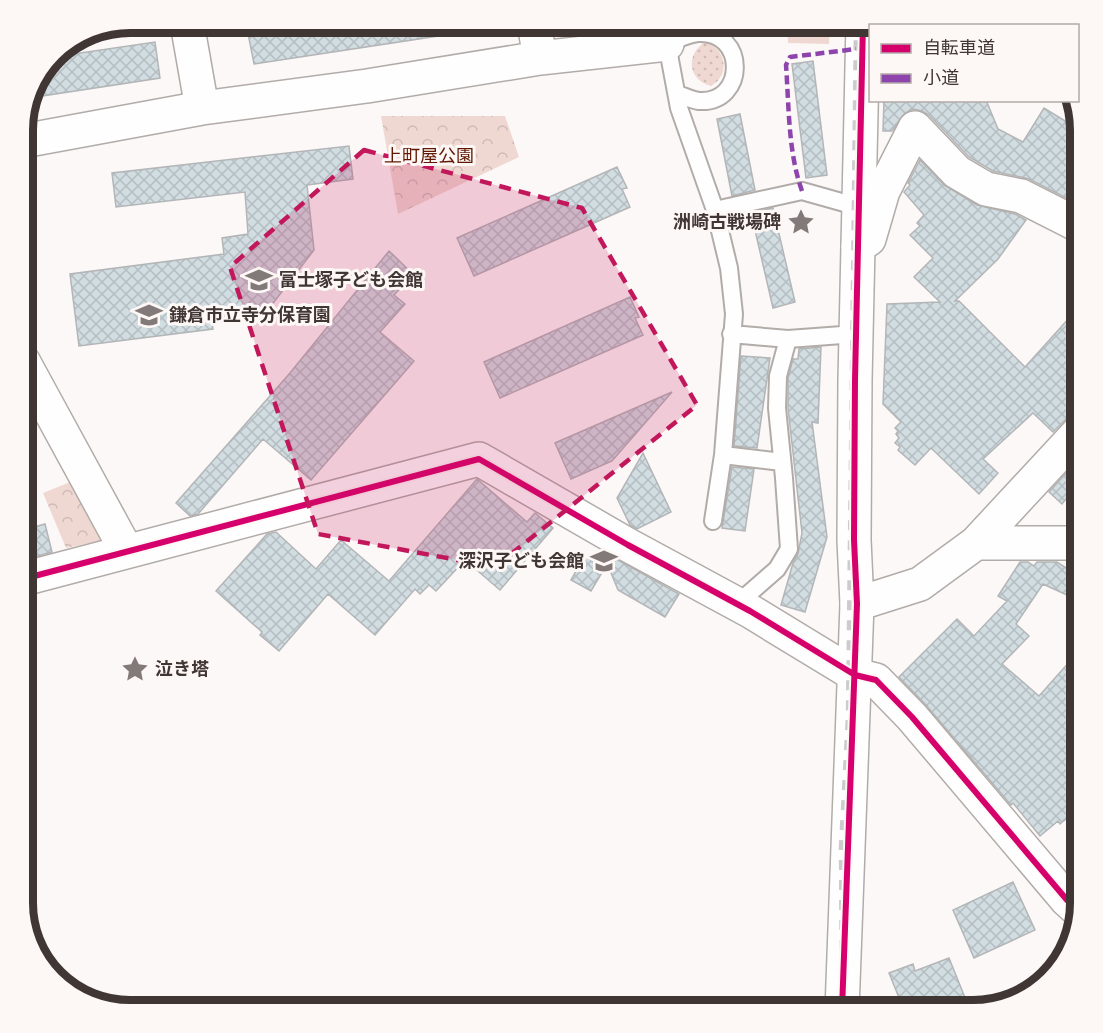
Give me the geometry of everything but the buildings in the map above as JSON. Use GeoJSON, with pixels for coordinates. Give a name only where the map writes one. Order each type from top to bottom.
{"type":"FeatureCollection","features":[{"type":"Feature","properties":{"kind":"street"},"geometry":{"type":"LineString","coordinates":[[189,33],[202,108]]}},
{"type":"Feature","properties":{"kind":"street"},"geometry":{"type":"LineString","coordinates":[[536,33],[540,58]]}},
{"type":"Feature","properties":{"kind":"street"},"geometry":{"type":"LineString","coordinates":[[842,1000],[857,604],[854,540],[856,334],[863,33]]}},
{"type":"Feature","properties":{"kind":"street"},"geometry":{"type":"LineString","coordinates":[[33,139],[202,108],[367,86],[540,58],[667,44]]}},
{"type":"Feature","properties":{"kind":"street"},"geometry":{"type":"LineString","coordinates":[[858,246],[869,239],[883,191],[915,128],[957,172],[986,189],[1021,196],[1070,221]]}},
{"type":"Feature","properties":{"kind":"street"},"geometry":{"type":"LineString","coordinates":[[33,379],[126,550]]}},
{"type":"Feature","properties":{"kind":"street"},"geometry":{"type":"LineString","coordinates":[[857,604],[920,584],[976,543],[1070,442]]}},
{"type":"Feature","properties":{"kind":"street"},"geometry":{"type":"LineString","coordinates":[[33,576],[479,459],[628,545],[737,604],[855,675],[876,680],[912,717],[1070,903]]}},
{"type":"Feature","properties":{"kind":"street"},"geometry":{"type":"LineString","coordinates":[[976,543],[1070,543]]}},
{"type":"Feature","properties":{"kind":"lane"},"geometry":{"type":"LineString","coordinates":[[677,94],[699,101],[713,99],[729,89],[735,77],[736,66],[732,53],[723,40],[712,34],[697,33],[667,44],[679,108],[715,210],[729,268],[734,314],[723,455],[713,520]]}},
{"type":"Feature","properties":{"kind":"lane"},"geometry":{"type":"LineString","coordinates":[[715,210],[802,191],[858,207]]}},
{"type":"Feature","properties":{"kind":"lane"},"geometry":{"type":"LineString","coordinates":[[731,334],[788,339],[856,334]]}},
{"type":"Feature","properties":{"kind":"lane"},"geometry":{"type":"LineString","coordinates":[[737,604],[777,569],[789,549],[777,408],[778,376],[788,339]]}},
{"type":"Feature","properties":{"kind":"lane"},"geometry":{"type":"LineString","coordinates":[[723,455],[782,462]]}},
{"type":"Feature","properties":{"kind":"highlighted area"},"geometry":{"type":"Polygon","coordinates":[[[364,150],[582,208],[697,405],[495,567],[318,534],[230,267],[364,150]]]}},
{"type":"Feature","properties":{"kind":"green space"},"geometry":{"type":"Polygon","coordinates":[[[788,33],[830,33],[829,44],[788,43],[788,33]]]}},
{"type":"Feature","properties":{"kind":"green space"},"geometry":{"type":"Polygon","coordinates":[[[705,42],[718,50],[723,62],[721,75],[711,86],[698,78],[692,67],[694,54],[705,42]]]}},
{"type":"Feature","properties":{"kind":"green space","name":"上町屋公園"},"geometry":{"type":"Polygon","coordinates":[[[381,116],[505,116],[519,157],[398,214],[381,116]]]}},
{"type":"Feature","properties":{"kind":"green space"},"geometry":{"type":"Polygon","coordinates":[[[75,480],[109,539],[66,548],[43,493],[75,480]]]}},
{"type":"Feature","properties":{"kind":"railway"},"geometry":{"type":"LineString","coordinates":[[842,1000],[841,847],[848,716],[856,33]]}},
{"type":"Feature","properties":{"kind":"marked path"},"geometry":{"type":"LineString","coordinates":[[802,191],[794,161],[786,65],[790,57],[856,49]]}},
{"type":"Feature","properties":{"kind":"cycle path"},"geometry":{"type":"LineString","coordinates":[[842,1000],[857,604],[854,540],[855,380],[863,33]]}},
{"type":"Feature","properties":{"kind":"cycle path"},"geometry":{"type":"LineString","coordinates":[[33,576],[479,459],[628,545],[750,611],[855,675],[876,680],[912,717],[1070,903]]}},
{"type":"Feature","properties":{"kind":"place","name":"洲崎古戦場碑"},"geometry":{"type":"Point","coordinates":[801,222]}},
{"type":"Feature","properties":{"kind":"place","name":"富士塚子ども会館"},"geometry":{"type":"Point","coordinates":[259,280]}},
{"type":"Feature","properties":{"kind":"place","name":"鎌倉市立寺分保育園"},"geometry":{"type":"Point","coordinates":[149,315]}},
{"type":"Feature","properties":{"kind":"place","name":"深沢子ども会館"},"geometry":{"type":"Point","coordinates":[604,561]}},
{"type":"Feature","properties":{"kind":"place","name":"泣き塔"},"geometry":{"type":"Point","coordinates":[135,669]}}]}
